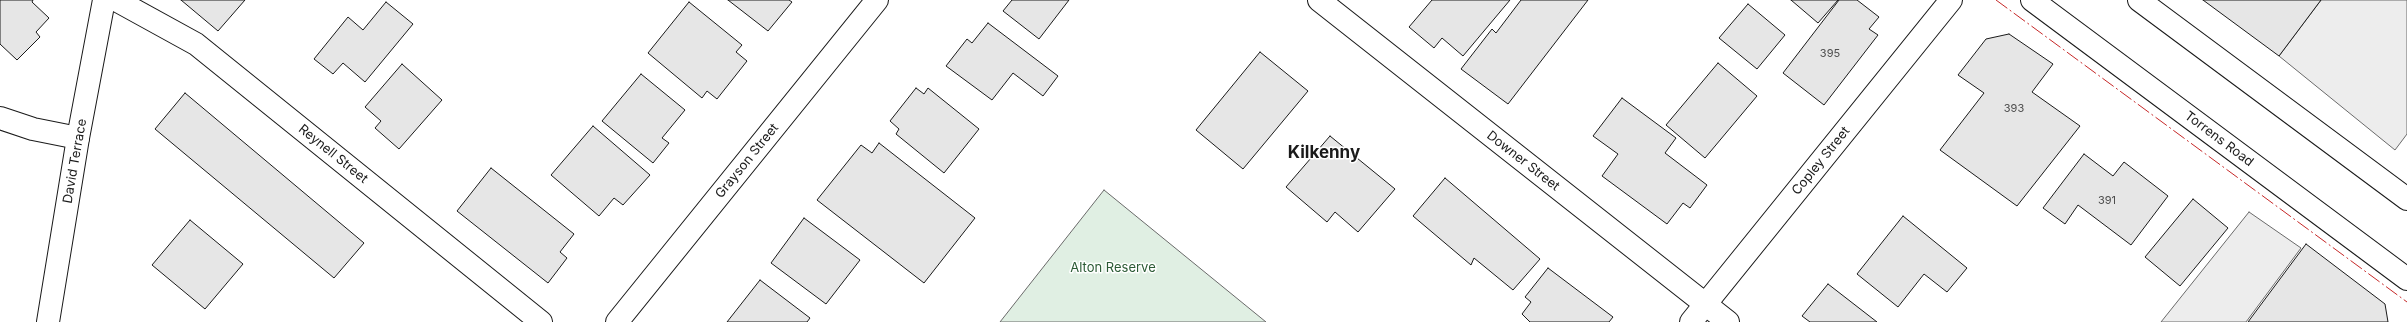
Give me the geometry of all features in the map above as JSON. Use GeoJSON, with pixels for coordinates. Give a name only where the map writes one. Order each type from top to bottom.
{"type":"FeatureCollection","features":[{"type":"Feature","properties":{"kind":"street","name":"David Terrace"},"geometry":{"type":"LineString","coordinates":[[48,322],[78,138],[104,0]]}},
{"type":"Feature","properties":{"kind":"street","name":"Reynell Street"},"geometry":{"type":"LineString","coordinates":[[116,0],[196,44],[541,322]]}},
{"type":"Feature","properties":{"kind":"street","name":"Grayson Street"},"geometry":{"type":"LineString","coordinates":[[617,322],[877,0]]}},
{"type":"Feature","properties":{"kind":"street","name":"Downer Street"},"geometry":{"type":"LineString","coordinates":[[1319,0],[1728,322]]}},
{"type":"Feature","properties":{"kind":"street","name":"Copley Street"},"geometry":{"type":"LineString","coordinates":[[1691,322],[1950,0]]}},
{"type":"Feature","properties":{"kind":"street","name":"Torrens Road"},"geometry":{"type":"LineString","coordinates":[[2032,0],[2407,279]]}},
{"type":"Feature","properties":{"kind":"street"},"geometry":{"type":"LineString","coordinates":[[2139,0],[2407,198]]}},
{"type":"Feature","properties":{"kind":"street"},"geometry":{"type":"LineString","coordinates":[[0,118],[33,129],[78,138]]}},
{"type":"Feature","properties":{"kind":"green space","name":"Alton Reserve"},"geometry":{"type":"Polygon","coordinates":[[[1104,190],[1266,322],[1000,322],[1104,190]]]}},
{"type":"Feature","properties":{"kind":"shaded area"},"geometry":{"type":"Polygon","coordinates":[[[2321,0],[2407,0],[2407,134],[2395,150],[2279,56],[2321,0]]]}},
{"type":"Feature","properties":{"kind":"shaded area"},"geometry":{"type":"Polygon","coordinates":[[[2249,212],[2301,248],[2246,322],[2161,322],[2249,212]]]}},
{"type":"Feature","properties":{"kind":"building"},"geometry":{"type":"Polygon","coordinates":[[[0,0],[33,0],[32,2],[49,18],[36,32],[40,37],[17,60],[0,44],[0,0]]]}},
{"type":"Feature","properties":{"kind":"building"},"geometry":{"type":"Polygon","coordinates":[[[181,0],[245,0],[218,31],[181,0]]]}},
{"type":"Feature","properties":{"kind":"building"},"geometry":{"type":"Polygon","coordinates":[[[728,0],[789,0],[792,2],[768,31],[728,0]]]}},
{"type":"Feature","properties":{"kind":"building"},"geometry":{"type":"Polygon","coordinates":[[[1012,0],[1069,0],[1039,39],[1003,11],[1012,0]]]}},
{"type":"Feature","properties":{"kind":"building"},"geometry":{"type":"Polygon","coordinates":[[[1432,0],[1510,0],[1463,56],[1442,38],[1434,48],[1409,27],[1432,0]]]}},
{"type":"Feature","properties":{"kind":"building"},"geometry":{"type":"Polygon","coordinates":[[[1521,0],[1588,0],[1508,104],[1461,69],[1492,29],[1496,33],[1521,0]]]}},
{"type":"Feature","properties":{"kind":"building"},"geometry":{"type":"Polygon","coordinates":[[[1791,0],[1838,0],[1818,23],[1791,0]]]}},
{"type":"Feature","properties":{"kind":"building"},"geometry":{"type":"Polygon","coordinates":[[[1839,0],[1857,0],[1879,17],[1869,29],[1878,35],[1824,105],[1783,73],[1839,0]]]}},
{"type":"Feature","properties":{"kind":"building"},"geometry":{"type":"Polygon","coordinates":[[[2203,0],[2321,0],[2279,56],[2203,0]]]}},
{"type":"Feature","properties":{"kind":"building"},"geometry":{"type":"Polygon","coordinates":[[[386,2],[413,24],[365,82],[343,63],[333,74],[314,59],[348,17],[363,30],[386,2]]]}},
{"type":"Feature","properties":{"kind":"building"},"geometry":{"type":"Polygon","coordinates":[[[689,2],[742,45],[736,52],[747,61],[717,99],[707,91],[702,98],[648,53],[689,2]]]}},
{"type":"Feature","properties":{"kind":"building"},"geometry":{"type":"Polygon","coordinates":[[[1748,4],[1785,35],[1757,69],[1719,38],[1748,4]]]}},
{"type":"Feature","properties":{"kind":"building"},"geometry":{"type":"Polygon","coordinates":[[[988,23],[1058,76],[1043,96],[1013,73],[992,100],[946,66],[967,39],[972,43],[988,23]]]}},
{"type":"Feature","properties":{"kind":"building"},"geometry":{"type":"Polygon","coordinates":[[[2009,34],[2053,64],[2032,92],[2080,126],[2017,206],[1940,150],[1984,93],[1958,75],[1986,39],[2009,34]]]}},
{"type":"Feature","properties":{"kind":"building"},"geometry":{"type":"Polygon","coordinates":[[[1260,52],[1308,91],[1243,169],[1196,130],[1260,52]]]}},
{"type":"Feature","properties":{"kind":"building"},"geometry":{"type":"Polygon","coordinates":[[[1718,63],[1757,96],[1705,158],[1666,125],[1718,63]]]}},
{"type":"Feature","properties":{"kind":"building"},"geometry":{"type":"Polygon","coordinates":[[[402,64],[442,100],[399,149],[375,128],[381,121],[365,107],[402,64]]]}},
{"type":"Feature","properties":{"kind":"building"},"geometry":{"type":"Polygon","coordinates":[[[641,74],[685,110],[662,138],[669,143],[653,163],[602,121],[641,74]]]}},
{"type":"Feature","properties":{"kind":"building"},"geometry":{"type":"Polygon","coordinates":[[[916,88],[924,94],[928,88],[979,129],[944,173],[896,134],[899,129],[890,121],[916,88]]]}},
{"type":"Feature","properties":{"kind":"building"},"geometry":{"type":"Polygon","coordinates":[[[185,93],[364,243],[334,278],[155,129],[185,93]]]}},
{"type":"Feature","properties":{"kind":"building"},"geometry":{"type":"Polygon","coordinates":[[[1622,98],[1676,138],[1665,153],[1707,185],[1690,208],[1683,203],[1667,224],[1602,176],[1618,154],[1593,136],[1622,98]]]}},
{"type":"Feature","properties":{"kind":"building"},"geometry":{"type":"Polygon","coordinates":[[[593,126],[650,175],[623,205],[614,198],[599,216],[551,175],[593,126]]]}},
{"type":"Feature","properties":{"kind":"building"},"geometry":{"type":"Polygon","coordinates":[[[1330,136],[1395,189],[1358,232],[1335,212],[1327,222],[1286,187],[1330,136]]]}},
{"type":"Feature","properties":{"kind":"building"},"geometry":{"type":"Polygon","coordinates":[[[879,143],[975,218],[924,283],[817,200],[861,145],[872,153],[879,143]]]}},
{"type":"Feature","properties":{"kind":"building"},"geometry":{"type":"Polygon","coordinates":[[[2084,154],[2113,176],[2124,162],[2168,196],[2131,245],[2078,205],[2065,224],[2043,208],[2084,154]]]}},
{"type":"Feature","properties":{"kind":"building"},"geometry":{"type":"Polygon","coordinates":[[[491,168],[574,234],[560,252],[567,258],[548,283],[457,211],[491,168]]]}},
{"type":"Feature","properties":{"kind":"building"},"geometry":{"type":"Polygon","coordinates":[[[1445,178],[1540,259],[1513,290],[1474,258],[1471,265],[1413,216],[1445,178]]]}},
{"type":"Feature","properties":{"kind":"building"},"geometry":{"type":"Polygon","coordinates":[[[2193,199],[2228,228],[2180,286],[2145,257],[2193,199]]]}},
{"type":"Feature","properties":{"kind":"building"},"geometry":{"type":"Polygon","coordinates":[[[1903,216],[1967,268],[1947,292],[1924,274],[1898,307],[1857,274],[1903,216]]]}},
{"type":"Feature","properties":{"kind":"building"},"geometry":{"type":"Polygon","coordinates":[[[804,218],[860,260],[826,304],[771,263],[804,218]]]}},
{"type":"Feature","properties":{"kind":"building"},"geometry":{"type":"Polygon","coordinates":[[[190,220],[243,264],[205,309],[152,265],[190,220]]]}},
{"type":"Feature","properties":{"kind":"building"},"geometry":{"type":"Polygon","coordinates":[[[2306,244],[2385,304],[2388,322],[2248,322],[2306,244]]]}},
{"type":"Feature","properties":{"kind":"building"},"geometry":{"type":"Polygon","coordinates":[[[1548,268],[1613,317],[1609,322],[1530,322],[1522,314],[1531,302],[1525,297],[1548,268]]]}},
{"type":"Feature","properties":{"kind":"building"},"geometry":{"type":"Polygon","coordinates":[[[760,280],[810,318],[807,322],[727,322],[760,280]]]}},
{"type":"Feature","properties":{"kind":"building"},"geometry":{"type":"Polygon","coordinates":[[[1828,284],[1877,322],[1810,322],[1802,316],[1828,284]]]}},
{"type":"Feature","properties":{"kind":"power"},"geometry":{"type":"LineString","coordinates":[[1996,0],[2407,302]]}},
{"type":"Feature","properties":{"kind":"district","name":"Kilkenny"},"geometry":{"type":"Point","coordinates":[1324,153]}}]}
